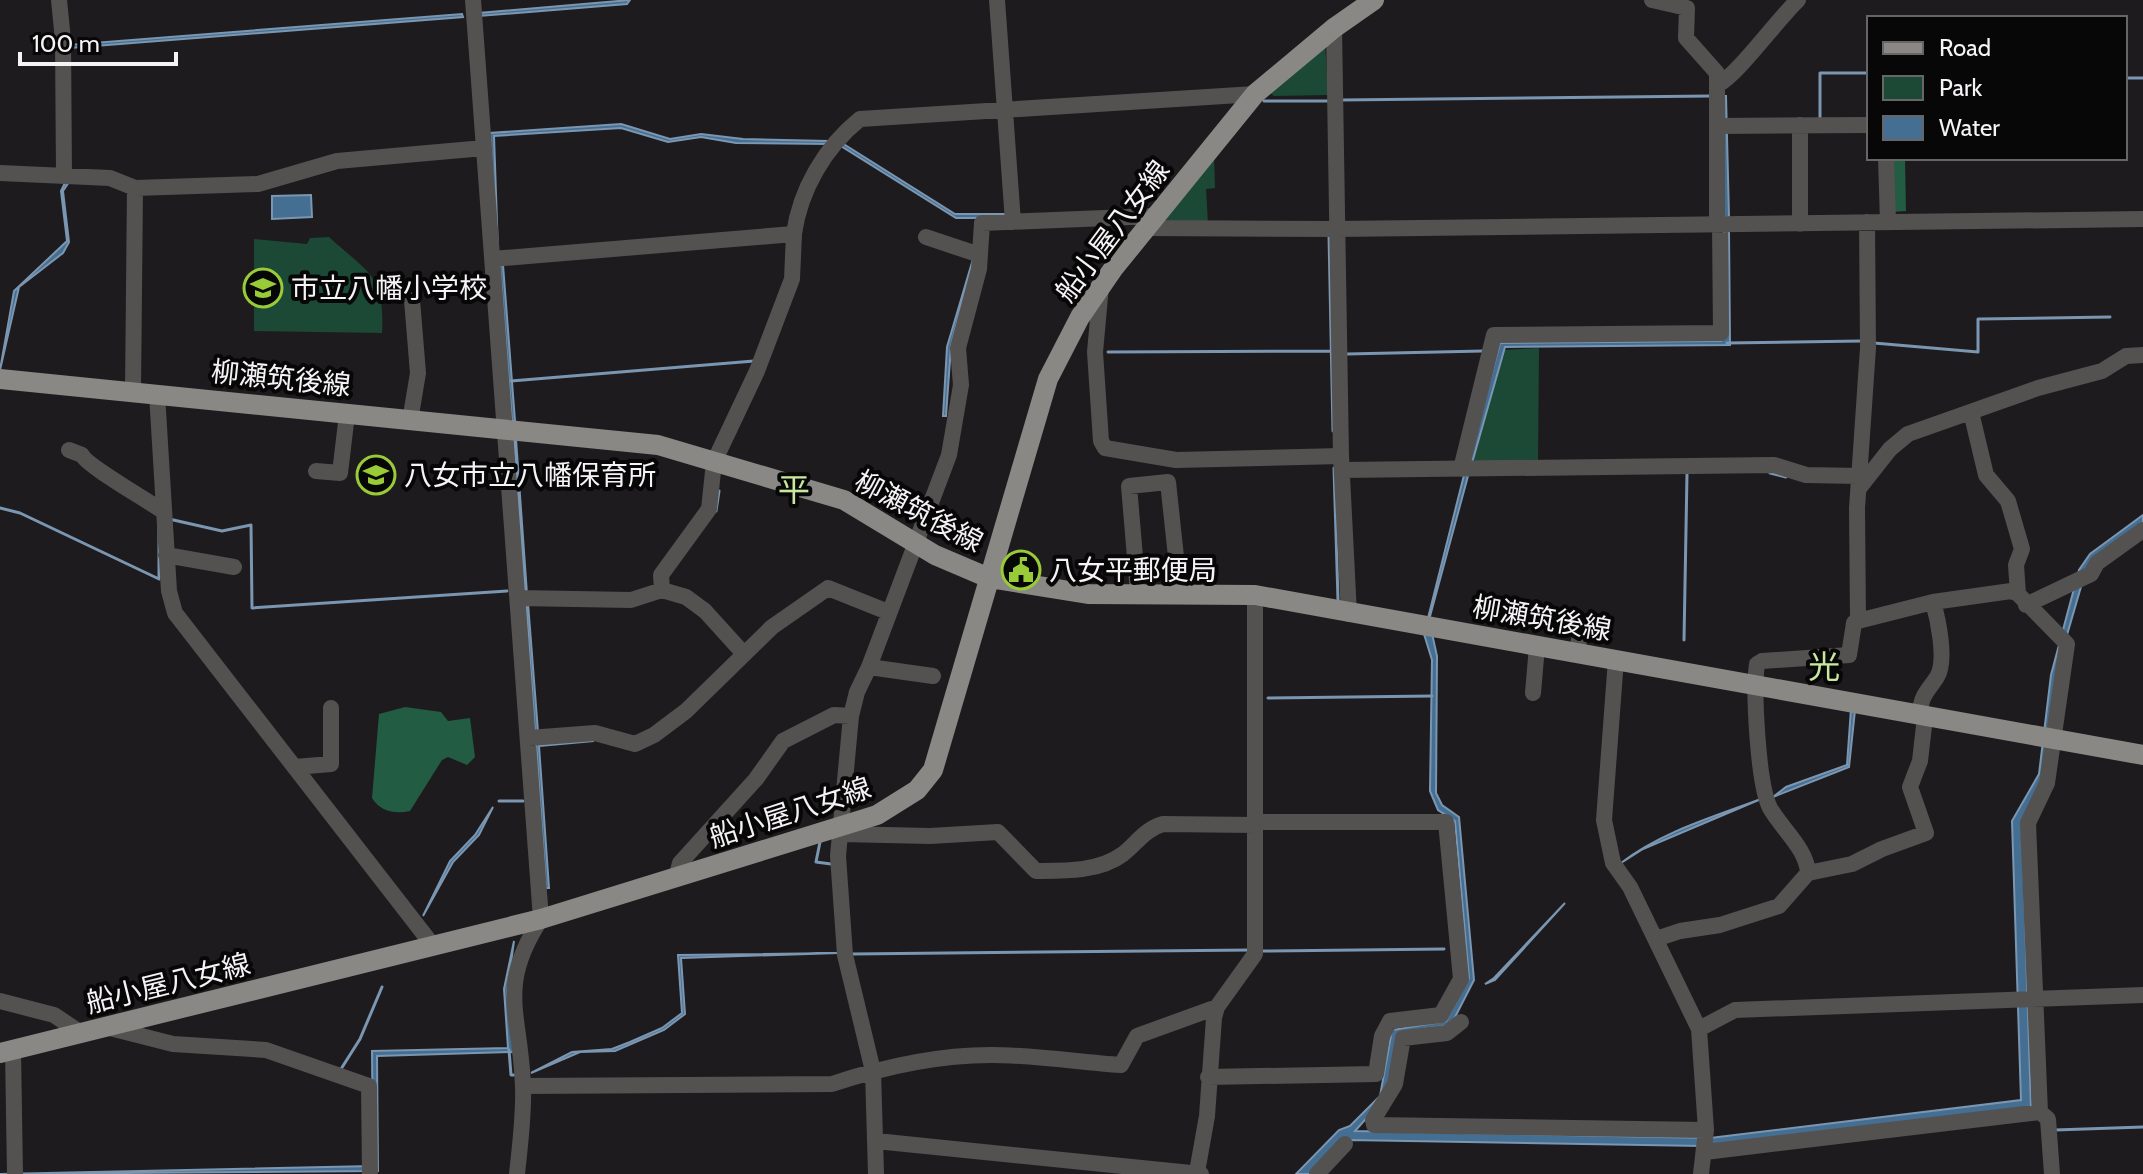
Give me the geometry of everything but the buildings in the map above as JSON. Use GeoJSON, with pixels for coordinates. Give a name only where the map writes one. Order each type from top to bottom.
{"type":"FeatureCollection","features":[{"type":"Feature","properties":{"kind":"main road","name":"船小屋八女線"},"geometry":{"type":"LineString","coordinates":[[6,1052],[541,919],[842,830],[901,803],[933,770],[1048,379],[1101,286],[1255,94],[1334,28],[1374,0]]}},
{"type":"Feature","properties":{"kind":"main road","name":"柳瀬筑後線"},"geometry":{"type":"LineString","coordinates":[[0,379],[658,445],[844,500],[914,541],[989,578],[1088,594],[1255,595],[2143,755]]}},
{"type":"Feature","properties":{"kind":"street"},"geometry":{"type":"LineString","coordinates":[[59,0],[63,40],[64,176]]}},
{"type":"Feature","properties":{"kind":"street"},"geometry":{"type":"LineString","coordinates":[[473,0],[541,919],[519,960],[512,987],[523,1086],[517,1174]]}},
{"type":"Feature","properties":{"kind":"street"},"geometry":{"type":"LineString","coordinates":[[997,0],[1013,222]]}},
{"type":"Feature","properties":{"kind":"street"},"geometry":{"type":"LineString","coordinates":[[1461,469],[1494,335],[1721,333],[1717,73],[1686,38],[1687,8],[1652,0]]}},
{"type":"Feature","properties":{"kind":"street"},"geometry":{"type":"LineString","coordinates":[[1719,84],[1730,78],[1798,0]]}},
{"type":"Feature","properties":{"kind":"street"},"geometry":{"type":"LineString","coordinates":[[1334,28],[1341,463],[1349,614]]}},
{"type":"Feature","properties":{"kind":"street"},"geometry":{"type":"LineString","coordinates":[[662,590],[661,575],[709,509],[714,462],[757,371],[792,279],[794,234],[802,193],[847,129],[860,119],[1255,94]]}},
{"type":"Feature","properties":{"kind":"street"},"geometry":{"type":"LineString","coordinates":[[1800,125],[1800,224]]}},
{"type":"Feature","properties":{"kind":"street"},"geometry":{"type":"LineString","coordinates":[[1717,126],[1867,125]]}},
{"type":"Feature","properties":{"kind":"street"},"geometry":{"type":"LineString","coordinates":[[0,173],[110,178],[135,188],[258,184],[337,161],[484,148]]}},
{"type":"Feature","properties":{"kind":"street"},"geometry":{"type":"LineString","coordinates":[[1886,160],[1888,222]]}},
{"type":"Feature","properties":{"kind":"street"},"geometry":{"type":"LineString","coordinates":[[133,390],[135,188]]}},
{"type":"Feature","properties":{"kind":"street"},"geometry":{"type":"LineString","coordinates":[[876,1174],[873,1071],[845,955],[838,870],[851,716],[857,692],[949,455],[948,427],[961,385],[958,348],[980,255],[982,223],[1151,222],[1336,229],[2143,219]]}},
{"type":"Feature","properties":{"kind":"street"},"geometry":{"type":"LineString","coordinates":[[1858,621],[1857,508],[1868,348],[1867,222]]}},
{"type":"Feature","properties":{"kind":"street"},"geometry":{"type":"LineString","coordinates":[[492,259],[794,234]]}},
{"type":"Feature","properties":{"kind":"street"},"geometry":{"type":"LineString","coordinates":[[926,237],[980,255]]}},
{"type":"Feature","properties":{"kind":"street"},"geometry":{"type":"LineString","coordinates":[[1101,286],[1095,352],[1101,441],[1105,448],[1176,460],[1461,469],[1774,465],[1806,475],[1860,481]]}},
{"type":"Feature","properties":{"kind":"street"},"geometry":{"type":"LineString","coordinates":[[410,421],[418,373],[411,288]]}},
{"type":"Feature","properties":{"kind":"street"},"geometry":{"type":"LineString","coordinates":[[1860,481],[1908,434],[2102,371],[2126,356],[2143,355]]}},
{"type":"Feature","properties":{"kind":"street"},"geometry":{"type":"LineString","coordinates":[[157,394],[166,555],[169,591],[175,613],[434,947]]}},
{"type":"Feature","properties":{"kind":"street"},"geometry":{"type":"LineString","coordinates":[[1971,412],[1986,475],[2008,501],[2022,549],[2016,565],[2022,600]]}},
{"type":"Feature","properties":{"kind":"street"},"geometry":{"type":"LineString","coordinates":[[316,471],[340,473],[347,414]]}},
{"type":"Feature","properties":{"kind":"street"},"geometry":{"type":"LineString","coordinates":[[69,450],[82,455],[86,463],[123,483],[164,512]]}},
{"type":"Feature","properties":{"kind":"street"},"geometry":{"type":"LineString","coordinates":[[1138,593],[1129,486],[1168,482],[1180,594]]}},
{"type":"Feature","properties":{"kind":"street"},"geometry":{"type":"LineString","coordinates":[[2022,600],[2079,580],[2143,530]]}},
{"type":"Feature","properties":{"kind":"street"},"geometry":{"type":"LineString","coordinates":[[166,555],[234,567]]}},
{"type":"Feature","properties":{"kind":"street"},"geometry":{"type":"LineString","coordinates":[[529,738],[595,733],[635,744],[654,735],[686,711],[772,627],[828,588],[888,612]]}},
{"type":"Feature","properties":{"kind":"street"},"geometry":{"type":"LineString","coordinates":[[518,598],[631,600],[662,590],[686,597],[705,611],[744,654]]}},
{"type":"Feature","properties":{"kind":"street"},"geometry":{"type":"LineString","coordinates":[[1808,873],[1805,859],[1766,797],[1754,684],[1757,664],[1762,661],[1849,655],[1854,623],[1858,621],[1933,602],[2011,591],[2062,640],[2049,738],[2047,783],[2028,823],[2027,1000],[2040,1112],[2048,1119],[2052,1174]]}},
{"type":"Feature","properties":{"kind":"street"},"geometry":{"type":"LineString","coordinates":[[876,1141],[1128,1171],[1199,1173],[1217,1007],[1255,954],[1255,595]]}},
{"type":"Feature","properties":{"kind":"street"},"geometry":{"type":"LineString","coordinates":[[1656,939],[1680,931],[1720,925],[1779,906],[1808,873],[1852,864],[1926,833],[1910,787],[1920,761],[1922,693],[1939,670],[1940,625],[1933,602]]}},
{"type":"Feature","properties":{"kind":"street"},"geometry":{"type":"LineString","coordinates":[[1577,652],[1581,629]]}},
{"type":"Feature","properties":{"kind":"street"},"geometry":{"type":"LineString","coordinates":[[1533,693],[1537,646]]}},
{"type":"Feature","properties":{"kind":"street"},"geometry":{"type":"LineString","coordinates":[[1616,659],[1604,820],[1606,844],[1699,1029],[1706,1130],[1701,1174]]}},
{"type":"Feature","properties":{"kind":"street"},"geometry":{"type":"LineString","coordinates":[[869,667],[933,676]]}},
{"type":"Feature","properties":{"kind":"street"},"geometry":{"type":"LineString","coordinates":[[295,767],[331,764],[331,708]]}},
{"type":"Feature","properties":{"kind":"street"},"geometry":{"type":"LineString","coordinates":[[676,878],[680,863],[756,779],[783,741],[834,715],[851,716]]}},
{"type":"Feature","properties":{"kind":"street"},"geometry":{"type":"LineString","coordinates":[[842,830],[930,836],[998,832],[1036,871],[1053,871],[1093,867],[1111,861],[1154,826],[1163,824],[1446,822],[1461,979],[1441,1015],[1390,1021],[1382,1036],[1376,1074],[1208,1077]]}},
{"type":"Feature","properties":{"kind":"street"},"geometry":{"type":"LineString","coordinates":[[1699,1029],[1735,1010],[2143,995]]}},
{"type":"Feature","properties":{"kind":"street"},"geometry":{"type":"LineString","coordinates":[[0,1001],[54,1015],[81,1033]]}},
{"type":"Feature","properties":{"kind":"street"},"geometry":{"type":"LineString","coordinates":[[523,1086],[832,1084],[873,1071],[991,1055],[1121,1065],[1137,1036],[1217,1007]]}},
{"type":"Feature","properties":{"kind":"street"},"geometry":{"type":"LineString","coordinates":[[1461,1022],[1447,1033],[1403,1038],[1395,1084],[1373,1120],[1374,1125],[1706,1130]]}},
{"type":"Feature","properties":{"kind":"street"},"geometry":{"type":"LineString","coordinates":[[106,1027],[173,1044],[266,1050],[369,1086],[370,1171]]}},
{"type":"Feature","properties":{"kind":"street"},"geometry":{"type":"LineString","coordinates":[[6,1052],[14,1172]]}},
{"type":"Feature","properties":{"kind":"street"},"geometry":{"type":"LineString","coordinates":[[1705,1152],[2040,1112]]}},
{"type":"Feature","properties":{"kind":"street"},"geometry":{"type":"LineString","coordinates":[[1317,1174],[1345,1144]]}},
{"type":"Feature","properties":{"kind":"green space"},"geometry":{"type":"Polygon","coordinates":[[[1325,42],[1328,95],[1274,96],[1270,93],[1325,42]]]}},
{"type":"Feature","properties":{"kind":"green space"},"geometry":{"type":"Polygon","coordinates":[[[1214,155],[1215,188],[1206,189],[1208,223],[1159,226],[1214,155]]]}},
{"type":"Feature","properties":{"kind":"green space"},"geometry":{"type":"Polygon","coordinates":[[[1890,160],[1905,160],[1906,211],[1892,212],[1890,160]]]}},
{"type":"Feature","properties":{"kind":"green space"},"geometry":{"type":"Polygon","coordinates":[[[329,237],[364,268],[377,286],[381,298],[382,333],[254,331],[254,239],[307,244],[310,238],[329,237]]]}},
{"type":"Feature","properties":{"kind":"green space"},"geometry":{"type":"Polygon","coordinates":[[[1539,348],[1538,463],[1472,464],[1502,350],[1539,348]]]}},
{"type":"Feature","properties":{"kind":"green space"},"geometry":{"type":"Polygon","coordinates":[[[405,707],[441,712],[448,721],[470,718],[475,757],[467,765],[448,757],[442,760],[410,811],[394,812],[379,806],[372,798],[379,714],[405,707]]]}},
{"type":"Feature","properties":{"kind":"water"},"geometry":{"type":"Polygon","coordinates":[[[630,0],[627,4],[479,16],[479,13],[630,0]]]}},
{"type":"Feature","properties":{"kind":"water"},"geometry":{"type":"Polygon","coordinates":[[[462,14],[463,17],[70,48],[67,45],[462,14]]]}},
{"type":"Feature","properties":{"kind":"water"},"geometry":{"type":"Polygon","coordinates":[[[1722,96],[1726,96],[1729,217],[1723,217],[1722,96]]]}},
{"type":"Feature","properties":{"kind":"water"},"geometry":{"type":"Polygon","coordinates":[[[621,124],[670,139],[701,134],[743,139],[828,141],[828,144],[736,143],[701,137],[668,142],[621,128],[494,136],[498,251],[490,133],[621,124]]]}},
{"type":"Feature","properties":{"kind":"water"},"geometry":{"type":"Polygon","coordinates":[[[842,143],[955,214],[1004,214],[1004,218],[956,218],[841,146],[842,143]]]}},
{"type":"Feature","properties":{"kind":"water"},"geometry":{"type":"Polygon","coordinates":[[[66,181],[69,182],[63,191],[69,242],[63,253],[19,287],[0,370],[14,291],[67,241],[61,191],[66,181]]]}},
{"type":"Feature","properties":{"kind":"water"},"geometry":{"type":"Polygon","coordinates":[[[311,195],[312,217],[272,219],[272,196],[311,195]]]}},
{"type":"Feature","properties":{"kind":"water"},"geometry":{"type":"Polygon","coordinates":[[[1724,231],[1729,231],[1730,345],[1505,347],[1472,463],[1468,462],[1500,343],[1721,341],[1724,231]]]}},
{"type":"Feature","properties":{"kind":"water"},"geometry":{"type":"Polygon","coordinates":[[[973,259],[951,346],[946,416],[943,416],[947,347],[973,259]]]}},
{"type":"Feature","properties":{"kind":"water"},"geometry":{"type":"Polygon","coordinates":[[[503,265],[515,421],[512,421],[500,266],[503,265]]]}},
{"type":"Feature","properties":{"kind":"water"},"geometry":{"type":"Polygon","coordinates":[[[516,439],[527,594],[525,594],[516,439]]]}},
{"type":"Feature","properties":{"kind":"water"},"geometry":{"type":"Polygon","coordinates":[[[1464,475],[1468,476],[1429,620],[1437,656],[1436,793],[1442,805],[1459,817],[1474,980],[1451,1025],[1401,1032],[1391,1079],[1372,1112],[1355,1131],[1710,1138],[2021,1100],[2012,821],[2039,774],[2051,675],[2079,570],[2090,554],[2143,515],[2143,523],[2085,573],[2060,659],[2046,772],[2022,823],[2031,1109],[1703,1146],[1348,1140],[1310,1174],[1296,1174],[1339,1130],[1350,1126],[1380,1096],[1392,1030],[1446,1021],[1469,978],[1455,821],[1438,810],[1430,791],[1432,660],[1424,634],[1464,475]]]}},
{"type":"Feature","properties":{"kind":"water"},"geometry":{"type":"Polygon","coordinates":[[[528,603],[538,732],[535,732],[528,603]]]}},
{"type":"Feature","properties":{"kind":"water"},"geometry":{"type":"Polygon","coordinates":[[[1851,709],[1855,710],[1849,767],[1773,797],[1786,787],[1847,765],[1851,709]]]}},
{"type":"Feature","properties":{"kind":"water"},"geometry":{"type":"Polygon","coordinates":[[[594,741],[539,746],[549,888],[546,888],[536,743],[594,741]]]}},
{"type":"Feature","properties":{"kind":"water"},"geometry":{"type":"Polygon","coordinates":[[[1761,799],[1643,849],[1621,863],[1653,842],[1670,834],[1761,799]]]}},
{"type":"Feature","properties":{"kind":"water"},"geometry":{"type":"Polygon","coordinates":[[[493,807],[479,835],[453,862],[423,916],[450,861],[475,835],[493,807]]]}},
{"type":"Feature","properties":{"kind":"water"},"geometry":{"type":"Polygon","coordinates":[[[1565,903],[1495,980],[1485,984],[1494,978],[1565,903]]]}},
{"type":"Feature","properties":{"kind":"water"},"geometry":{"type":"Polygon","coordinates":[[[514,941],[507,992],[514,1052],[377,1056],[378,1171],[0,1174],[373,1166],[372,1051],[508,1048],[504,989],[514,941]]]}},
{"type":"Feature","properties":{"kind":"water"},"geometry":{"type":"Polygon","coordinates":[[[839,953],[681,958],[685,1014],[664,1030],[615,1051],[580,1052],[531,1073],[572,1052],[612,1049],[630,1042],[662,1028],[682,1013],[678,955],[839,953]]]}},
{"type":"Feature","properties":{"kind":"waterway"},"geometry":{"type":"LineString","coordinates":[[1820,119],[1820,73],[1867,73]]}},
{"type":"Feature","properties":{"kind":"waterway"},"geometry":{"type":"LineString","coordinates":[[2127,78],[2143,78]]}},
{"type":"Feature","properties":{"kind":"waterway"},"geometry":{"type":"LineString","coordinates":[[1341,100],[1711,96]]}},
{"type":"Feature","properties":{"kind":"waterway"},"geometry":{"type":"LineString","coordinates":[[1264,101],[1328,101]]}},
{"type":"Feature","properties":{"kind":"waterway"},"geometry":{"type":"LineString","coordinates":[[1329,235],[1333,431]]}},
{"type":"Feature","properties":{"kind":"waterway"},"geometry":{"type":"LineString","coordinates":[[1874,343],[1978,352],[1978,319],[2110,317]]}},
{"type":"Feature","properties":{"kind":"waterway"},"geometry":{"type":"LineString","coordinates":[[1727,343],[1861,341]]}},
{"type":"Feature","properties":{"kind":"waterway"},"geometry":{"type":"LineString","coordinates":[[1108,352],[1331,351]]}},
{"type":"Feature","properties":{"kind":"waterway"},"geometry":{"type":"LineString","coordinates":[[1347,354],[1483,351]]}},
{"type":"Feature","properties":{"kind":"waterway"},"geometry":{"type":"LineString","coordinates":[[511,381],[754,361]]}},
{"type":"Feature","properties":{"kind":"waterway"},"geometry":{"type":"LineString","coordinates":[[1334,468],[1338,600]]}},
{"type":"Feature","properties":{"kind":"waterway"},"geometry":{"type":"LineString","coordinates":[[1770,473],[1786,477]]}},
{"type":"Feature","properties":{"kind":"waterway"},"geometry":{"type":"LineString","coordinates":[[1684,640],[1687,474]]}},
{"type":"Feature","properties":{"kind":"waterway"},"geometry":{"type":"LineString","coordinates":[[716,511],[719,491]]}},
{"type":"Feature","properties":{"kind":"waterway"},"geometry":{"type":"LineString","coordinates":[[0,508],[20,513],[159,579],[159,520]]}},
{"type":"Feature","properties":{"kind":"waterway"},"geometry":{"type":"LineString","coordinates":[[169,519],[222,531],[251,525],[252,608],[507,591]]}},
{"type":"Feature","properties":{"kind":"waterway"},"geometry":{"type":"LineString","coordinates":[[1268,698],[1432,696]]}},
{"type":"Feature","properties":{"kind":"waterway"},"geometry":{"type":"LineString","coordinates":[[499,801],[523,801]]}},
{"type":"Feature","properties":{"kind":"waterway"},"geometry":{"type":"LineString","coordinates":[[820,842],[816,862],[831,864]]}},
{"type":"Feature","properties":{"kind":"waterway"},"geometry":{"type":"LineString","coordinates":[[1263,951],[1444,949]]}},
{"type":"Feature","properties":{"kind":"waterway"},"geometry":{"type":"LineString","coordinates":[[852,954],[1251,950]]}},
{"type":"Feature","properties":{"kind":"waterway"},"geometry":{"type":"LineString","coordinates":[[341,1069],[360,1039],[382,987]]}},
{"type":"Feature","properties":{"kind":"waterway"},"geometry":{"type":"LineString","coordinates":[[509,1050],[511,1075],[514,1075]]}},
{"type":"Feature","properties":{"kind":"waterway"},"geometry":{"type":"LineString","coordinates":[[2055,1130],[2143,1127]]}},
{"type":"Feature","properties":{"kind":"place","name":"市立八幡小学校"},"geometry":{"type":"Point","coordinates":[263,288]}},
{"type":"Feature","properties":{"kind":"place","name":"八女市立八幡保育所"},"geometry":{"type":"Point","coordinates":[376,475]}},
{"type":"Feature","properties":{"kind":"place","name":"八女平郵便局"},"geometry":{"type":"Point","coordinates":[1021,570]}},
{"type":"Feature","properties":{"kind":"district","name":"平"},"geometry":{"type":"Point","coordinates":[794,489]}},
{"type":"Feature","properties":{"kind":"district","name":"光"},"geometry":{"type":"Point","coordinates":[1824,666]}}]}
